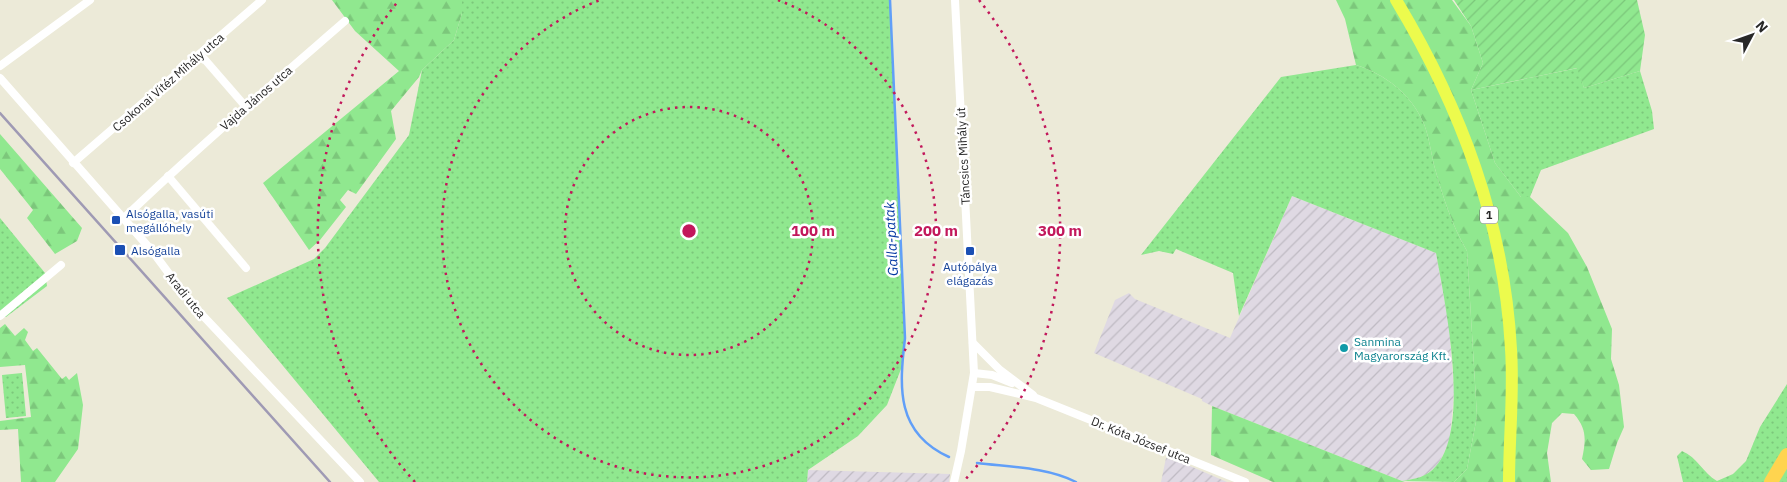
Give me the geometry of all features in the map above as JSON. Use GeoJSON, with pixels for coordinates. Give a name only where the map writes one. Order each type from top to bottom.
{"type":"FeatureCollection","features":[{"type":"Feature","properties":{"kind":"highway"},"geometry":{"type":"LineString","coordinates":[[1771,482],[1787,455]]}},
{"type":"Feature","properties":{"kind":"main road","name":"1"},"geometry":{"type":"LineString","coordinates":[[1396,0],[1420,41],[1460,125],[1486,202],[1497,246],[1509,320],[1512,396],[1509,482]]}},
{"type":"Feature","properties":{"kind":"main road","name":"1"},"geometry":{"type":"LineString","coordinates":[[1502,482],[1509,448]]}},
{"type":"Feature","properties":{"kind":"street"},"geometry":{"type":"LineString","coordinates":[[0,66],[90,0]]}},
{"type":"Feature","properties":{"kind":"street","name":"Csokonai Vitéz Mihály utca"},"geometry":{"type":"LineString","coordinates":[[73,163],[262,0]]}},
{"type":"Feature","properties":{"kind":"street","name":"Táncsics Mihály út"},"geometry":{"type":"LineString","coordinates":[[954,482],[974,373],[956,0]]}},
{"type":"Feature","properties":{"kind":"street","name":"Vajda János utca"},"geometry":{"type":"LineString","coordinates":[[123,219],[168,176],[345,21]]}},
{"type":"Feature","properties":{"kind":"street"},"geometry":{"type":"LineString","coordinates":[[200,54],[246,107]]}},
{"type":"Feature","properties":{"kind":"street","name":"Aradi utca"},"geometry":{"type":"LineString","coordinates":[[0,78],[152,252],[178,288],[202,315],[360,482]]}},
{"type":"Feature","properties":{"kind":"street"},"geometry":{"type":"LineString","coordinates":[[168,176],[246,268]]}},
{"type":"Feature","properties":{"kind":"street"},"geometry":{"type":"LineString","coordinates":[[0,316],[62,266]]}},
{"type":"Feature","properties":{"kind":"street","name":"Dr. Kóta József utca"},"geometry":{"type":"LineString","coordinates":[[974,343],[1000,370],[1036,398]]}},
{"type":"Feature","properties":{"kind":"street","name":"Dr. Kóta József utca"},"geometry":{"type":"LineString","coordinates":[[974,373],[992,374],[1021,386]]}},
{"type":"Feature","properties":{"kind":"street","name":"Dr. Kóta József utca"},"geometry":{"type":"LineString","coordinates":[[972,387],[990,387],[1036,398],[1245,482]]}},
{"type":"Feature","properties":{"kind":"shaded area"},"geometry":{"type":"Polygon","coordinates":[[[1292,196],[1436,253],[1449,325],[1454,392],[1450,438],[1437,466],[1427,474],[1402,481],[1212,406],[1202,401],[1202,399],[1094,353],[1115,300],[1129,293],[1135,299],[1230,338],[1292,196]]]}},
{"type":"Feature","properties":{"kind":"shaded area"},"geometry":{"type":"Polygon","coordinates":[[[1166,458],[1190,466],[1227,482],[1161,482],[1166,458]]]}},
{"type":"Feature","properties":{"kind":"shaded area"},"geometry":{"type":"Polygon","coordinates":[[[808,470],[950,474],[949,482],[807,482],[808,470]]]}},
{"type":"Feature","properties":{"kind":"green space"},"geometry":{"type":"Polygon","coordinates":[[[332,0],[462,0],[462,13],[454,40],[422,70],[419,77],[391,111],[396,139],[356,194],[348,190],[340,200],[346,207],[320,240],[309,250],[263,183],[399,71],[355,31],[332,0]]]}},
{"type":"Feature","properties":{"kind":"green space"},"geometry":{"type":"Polygon","coordinates":[[[462,0],[890,0],[905,338],[901,369],[887,405],[858,436],[808,470],[807,482],[379,482],[227,298],[314,259],[325,248],[409,135],[422,70],[454,40],[462,13],[462,0]]]}},
{"type":"Feature","properties":{"kind":"green space"},"geometry":{"type":"Polygon","coordinates":[[[1336,0],[1452,0],[1471,26],[1483,63],[1471,90],[1495,163],[1521,197],[1530,197],[1568,233],[1587,267],[1612,329],[1611,359],[1619,385],[1624,427],[1609,469],[1591,470],[1582,459],[1585,440],[1578,419],[1574,414],[1562,413],[1552,423],[1547,453],[1551,482],[1454,482],[1467,469],[1477,416],[1467,251],[1448,210],[1434,165],[1426,129],[1419,114],[1405,95],[1387,80],[1356,65],[1345,19],[1336,0]]]}},
{"type":"Feature","properties":{"kind":"green space"},"geometry":{"type":"Polygon","coordinates":[[[1454,0],[1637,0],[1645,35],[1640,71],[1584,88],[1577,68],[1471,90],[1483,63],[1471,26],[1454,0]]]}},
{"type":"Feature","properties":{"kind":"green space"},"geometry":{"type":"Polygon","coordinates":[[[1356,65],[1377,74],[1396,87],[1405,95],[1419,114],[1426,129],[1434,165],[1448,210],[1467,251],[1477,416],[1467,469],[1454,482],[1402,481],[1425,475],[1436,466],[1446,447],[1452,423],[1454,394],[1452,363],[1445,302],[1436,253],[1292,196],[1239,316],[1233,273],[1176,249],[1173,254],[1159,251],[1141,255],[1281,77],[1356,65]]]}},
{"type":"Feature","properties":{"kind":"green space"},"geometry":{"type":"Polygon","coordinates":[[[1578,68],[1584,88],[1640,71],[1652,111],[1654,129],[1541,170],[1530,197],[1521,197],[1495,163],[1471,90],[1578,68]]]}},
{"type":"Feature","properties":{"kind":"green space"},"geometry":{"type":"Polygon","coordinates":[[[0,134],[82,228],[77,241],[55,254],[27,218],[33,210],[0,169],[0,134]]]}},
{"type":"Feature","properties":{"kind":"green space"},"geometry":{"type":"Polygon","coordinates":[[[0,218],[45,273],[47,286],[6,317],[0,317],[0,218]]]}},
{"type":"Feature","properties":{"kind":"green space"},"geometry":{"type":"Polygon","coordinates":[[[5,324],[15,336],[24,328],[28,332],[25,340],[33,351],[37,348],[62,379],[66,376],[69,380],[77,373],[83,405],[78,449],[55,482],[21,482],[18,429],[0,430],[0,421],[31,417],[25,365],[0,367],[0,328],[5,324]]]}},
{"type":"Feature","properties":{"kind":"green space"},"geometry":{"type":"Polygon","coordinates":[[[22,373],[26,416],[6,418],[2,375],[22,373]]]}},
{"type":"Feature","properties":{"kind":"green space"},"geometry":{"type":"Polygon","coordinates":[[[1787,384],[1787,482],[1683,482],[1677,456],[1682,451],[1692,457],[1717,481],[1733,474],[1746,461],[1760,427],[1787,384]]]}},
{"type":"Feature","properties":{"kind":"green space"},"geometry":{"type":"Polygon","coordinates":[[[1212,406],[1405,482],[1273,482],[1211,455],[1212,406]]]}},
{"type":"Feature","properties":{"kind":"waterway","name":"Galla-patak"},"geometry":{"type":"LineString","coordinates":[[890,0],[905,338],[902,391],[910,422],[919,435],[932,447],[949,457]]}},
{"type":"Feature","properties":{"kind":"waterway","name":"Galla-patak"},"geometry":{"type":"LineString","coordinates":[[977,463],[1040,470],[1076,482]]}},
{"type":"Feature","properties":{"kind":"railway"},"geometry":{"type":"LineString","coordinates":[[0,113],[330,482]]}},
{"type":"Feature","properties":{"kind":"place","name":"Alsógalla, vasúti megállóhely"},"geometry":{"type":"Point","coordinates":[116,220]}},
{"type":"Feature","properties":{"kind":"place","name":"Alsógalla"},"geometry":{"type":"Point","coordinates":[120,250]}},
{"type":"Feature","properties":{"kind":"place","name":"Autópálya elágazás"},"geometry":{"type":"Point","coordinates":[970,251]}},
{"type":"Feature","properties":{"kind":"place","name":"Sanmina Magyarország Kft."},"geometry":{"type":"Point","coordinates":[1344,348]}}]}
